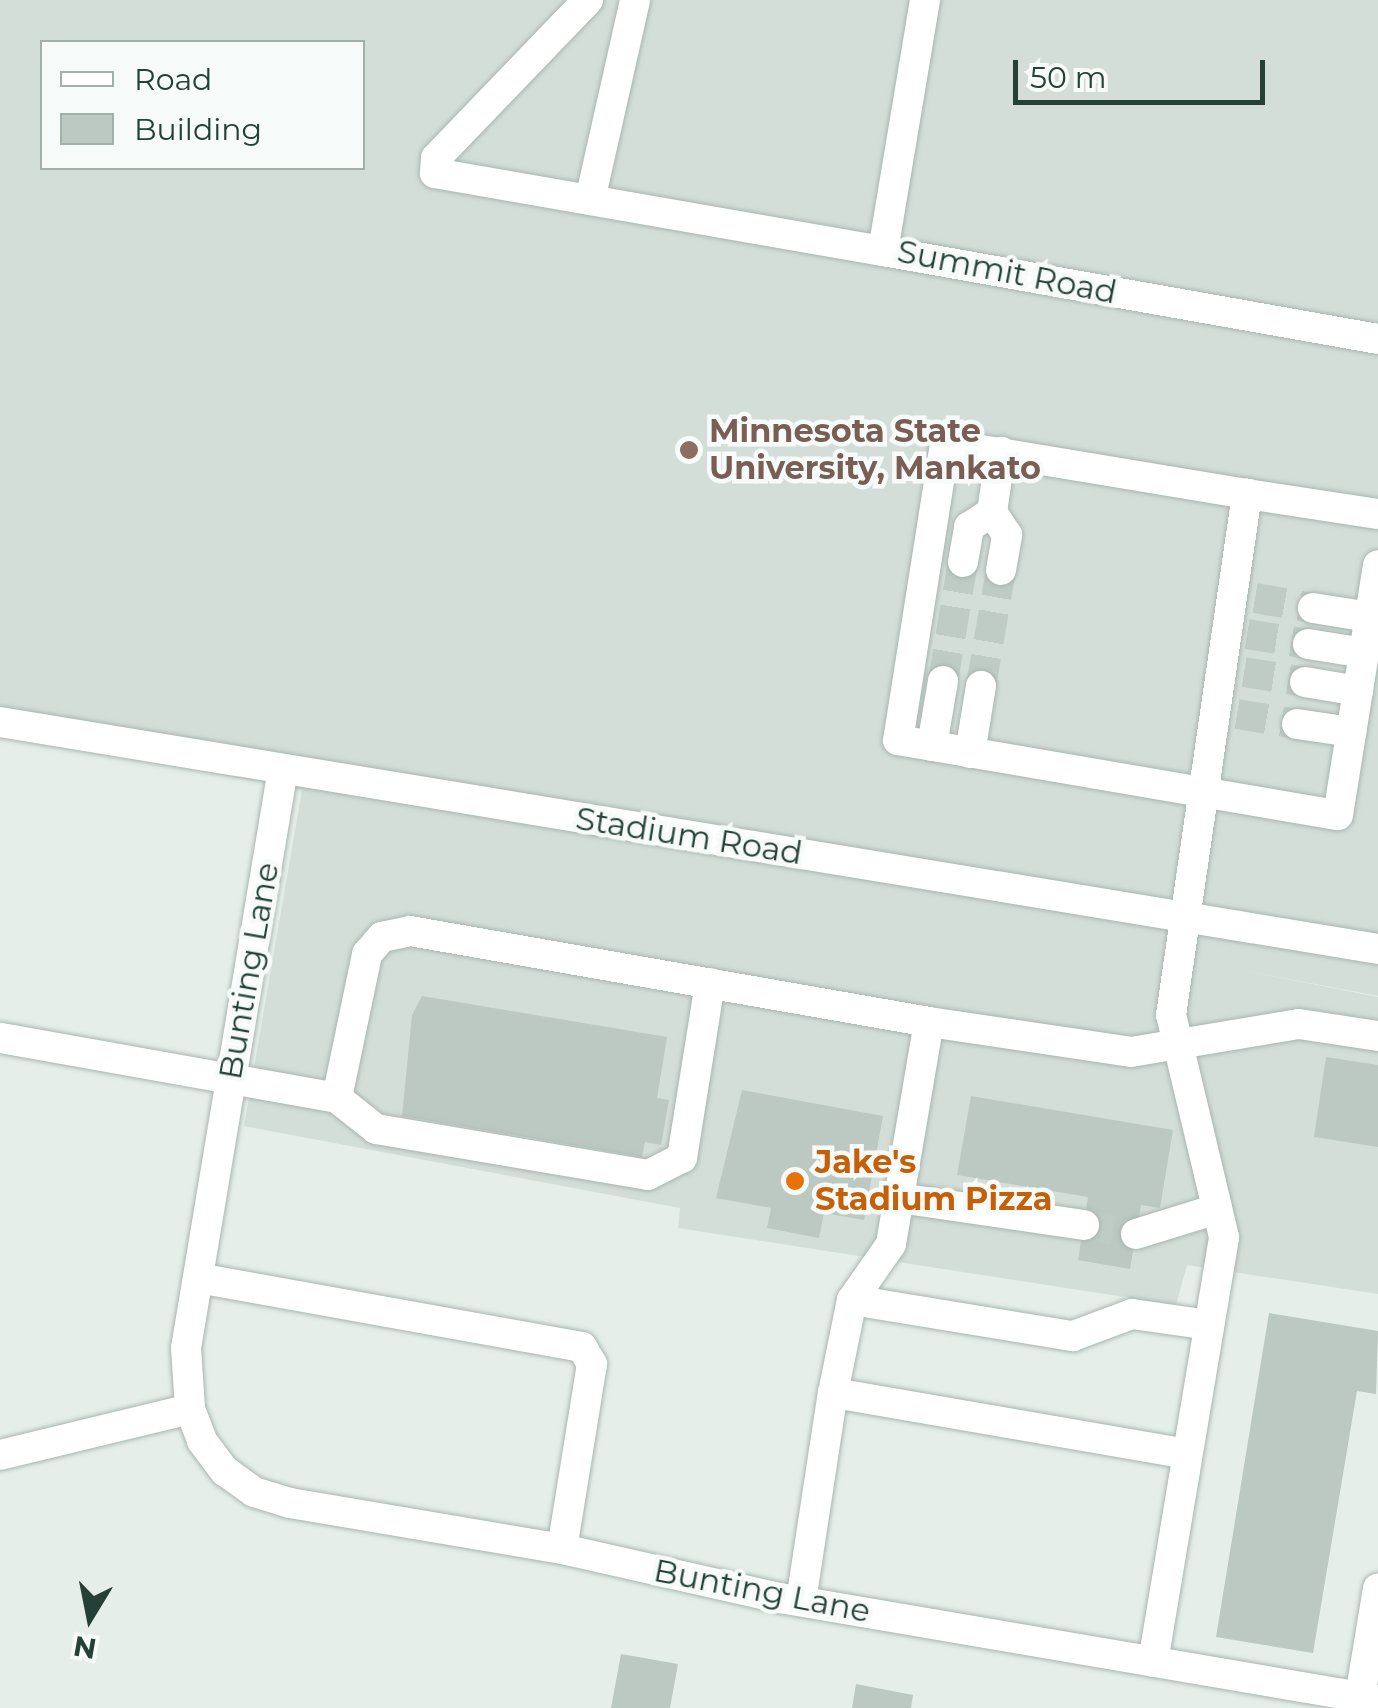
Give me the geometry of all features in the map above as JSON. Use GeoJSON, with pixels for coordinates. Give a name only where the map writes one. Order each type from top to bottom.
{"type":"FeatureCollection","features":[{"type":"Feature","properties":{"kind":"street"},"geometry":{"type":"LineString","coordinates":[[588,0],[434,165],[442,177],[882,251]]}},
{"type":"Feature","properties":{"kind":"street"},"geometry":{"type":"LineString","coordinates":[[590,200],[635,0]]}},
{"type":"Feature","properties":{"kind":"street","name":"Summit Road"},"geometry":{"type":"LineString","coordinates":[[924,0],[882,251],[1378,338]]}},
{"type":"Feature","properties":{"kind":"street"},"geometry":{"type":"LineString","coordinates":[[1378,514],[946,444],[898,740],[1201,795],[1338,815],[1378,565]]}},
{"type":"Feature","properties":{"kind":"street"},"geometry":{"type":"LineString","coordinates":[[1001,452],[992,512],[1007,535],[1001,570]]}},
{"type":"Feature","properties":{"kind":"street"},"geometry":{"type":"LineString","coordinates":[[1153,1662],[1224,1237],[1171,1015],[1201,795],[1225,712],[1243,596],[1247,494]]}},
{"type":"Feature","properties":{"kind":"street"},"geometry":{"type":"LineString","coordinates":[[963,562],[969,527],[992,512]]}},
{"type":"Feature","properties":{"kind":"street"},"geometry":{"type":"LineString","coordinates":[[1313,608],[1370,618]]}},
{"type":"Feature","properties":{"kind":"street"},"geometry":{"type":"LineString","coordinates":[[1308,644],[1364,653]]}},
{"type":"Feature","properties":{"kind":"street"},"geometry":{"type":"LineString","coordinates":[[932,746],[943,680]]}},
{"type":"Feature","properties":{"kind":"street"},"geometry":{"type":"LineString","coordinates":[[1305,682],[1358,691]]}},
{"type":"Feature","properties":{"kind":"street"},"geometry":{"type":"LineString","coordinates":[[970,753],[981,686]]}},
{"type":"Feature","properties":{"kind":"street","name":"Stadium Road"},"geometry":{"type":"LineString","coordinates":[[0,722],[1378,949]]}},
{"type":"Feature","properties":{"kind":"street"},"geometry":{"type":"LineString","coordinates":[[1297,724],[1352,732]]}},
{"type":"Feature","properties":{"kind":"street","name":"Bunting Lane"},"geometry":{"type":"LineString","coordinates":[[283,769],[184,1379],[202,1442],[225,1471],[254,1492],[562,1549],[801,1601],[1369,1698]]}},
{"type":"Feature","properties":{"kind":"street"},"geometry":{"type":"LineString","coordinates":[[337,1098],[367,954],[375,941],[394,933],[1131,1052],[1299,1024],[1378,1036]]}},
{"type":"Feature","properties":{"kind":"street"},"geometry":{"type":"LineString","coordinates":[[0,1038],[337,1098],[376,1129],[648,1175],[682,1158],[710,983]]}},
{"type":"Feature","properties":{"kind":"street"},"geometry":{"type":"LineString","coordinates":[[801,1601],[833,1393],[852,1300],[891,1244],[930,1022]]}},
{"type":"Feature","properties":{"kind":"street"},"geometry":{"type":"LineString","coordinates":[[899,1198],[1084,1225]]}},
{"type":"Feature","properties":{"kind":"street"},"geometry":{"type":"LineString","coordinates":[[1136,1234],[1217,1208]]}},
{"type":"Feature","properties":{"kind":"street"},"geometry":{"type":"LineString","coordinates":[[198,1278],[582,1347],[592,1364],[562,1549]]}},
{"type":"Feature","properties":{"kind":"street"},"geometry":{"type":"LineString","coordinates":[[852,1300],[1074,1336],[1132,1314],[1210,1324]]}},
{"type":"Feature","properties":{"kind":"street"},"geometry":{"type":"LineString","coordinates":[[833,1393],[1188,1454]]}},
{"type":"Feature","properties":{"kind":"street"},"geometry":{"type":"LineString","coordinates":[[0,1456],[190,1409]]}},
{"type":"Feature","properties":{"kind":"street"},"geometry":{"type":"LineString","coordinates":[[1369,1698],[1378,1588]]}},
{"type":"Feature","properties":{"kind":"shaded area","name":"Minnesota State University, Mankato"},"geometry":{"type":"Polygon","coordinates":[[[0,0],[1378,0],[1378,996],[1231,968],[1378,997],[1378,1294],[1187,1265],[1176,1305],[678,1228],[680,1208],[244,1126],[302,790],[0,732],[0,0]]]}},
{"type":"Feature","properties":{"kind":"building"},"geometry":{"type":"Polygon","coordinates":[[[422,996],[667,1037],[657,1098],[669,1100],[661,1145],[645,1142],[642,1157],[402,1116],[412,1015],[422,996]]]}},
{"type":"Feature","properties":{"kind":"building"},"geometry":{"type":"Polygon","coordinates":[[[1326,1057],[1378,1065],[1378,1147],[1314,1137],[1326,1057]]]}},
{"type":"Feature","properties":{"kind":"building","name":"Jake's Stadium Pizza"},"geometry":{"type":"Polygon","coordinates":[[[742,1090],[883,1116],[864,1220],[824,1213],[819,1238],[767,1228],[771,1208],[716,1198],[742,1090]]]}},
{"type":"Feature","properties":{"kind":"building"},"geometry":{"type":"Polygon","coordinates":[[[971,1096],[1173,1130],[1160,1208],[1141,1205],[1130,1269],[1078,1260],[1088,1197],[957,1175],[971,1096]]]}},
{"type":"Feature","properties":{"kind":"building"},"geometry":{"type":"Polygon","coordinates":[[[1269,1313],[1378,1331],[1376,1394],[1357,1391],[1313,1653],[1216,1637],[1269,1313]]]}},
{"type":"Feature","properties":{"kind":"building"},"geometry":{"type":"Polygon","coordinates":[[[621,1654],[678,1664],[670,1708],[611,1708],[621,1654]]]}},
{"type":"Feature","properties":{"kind":"building"},"geometry":{"type":"Polygon","coordinates":[[[856,1684],[913,1695],[911,1708],[852,1708],[856,1684]]]}},
{"type":"Feature","properties":{"kind":"tunnel"},"geometry":{"type":"LineString","coordinates":[[943,681],[963,562]]}},
{"type":"Feature","properties":{"kind":"tunnel"},"geometry":{"type":"LineString","coordinates":[[981,686],[1001,570]]}},
{"type":"Feature","properties":{"kind":"tunnel"},"geometry":{"type":"LineString","coordinates":[[1255,598],[1313,608]]}},
{"type":"Feature","properties":{"kind":"tunnel"},"geometry":{"type":"LineString","coordinates":[[1247,634],[1308,644]]}},
{"type":"Feature","properties":{"kind":"tunnel"},"geometry":{"type":"LineString","coordinates":[[1244,672],[1305,682]]}},
{"type":"Feature","properties":{"kind":"tunnel"},"geometry":{"type":"LineString","coordinates":[[1237,714],[1297,724]]}},
{"type":"Feature","properties":{"kind":"tunnel"},"geometry":{"type":"LineString","coordinates":[[1084,1225],[1136,1234]]}},
{"type":"Feature","properties":{"kind":"place","name":"Minnesota State University, Mankato"},"geometry":{"type":"Point","coordinates":[689,450]}},
{"type":"Feature","properties":{"kind":"place","name":"Jake's Stadium Pizza"},"geometry":{"type":"Point","coordinates":[795,1181]}}]}
